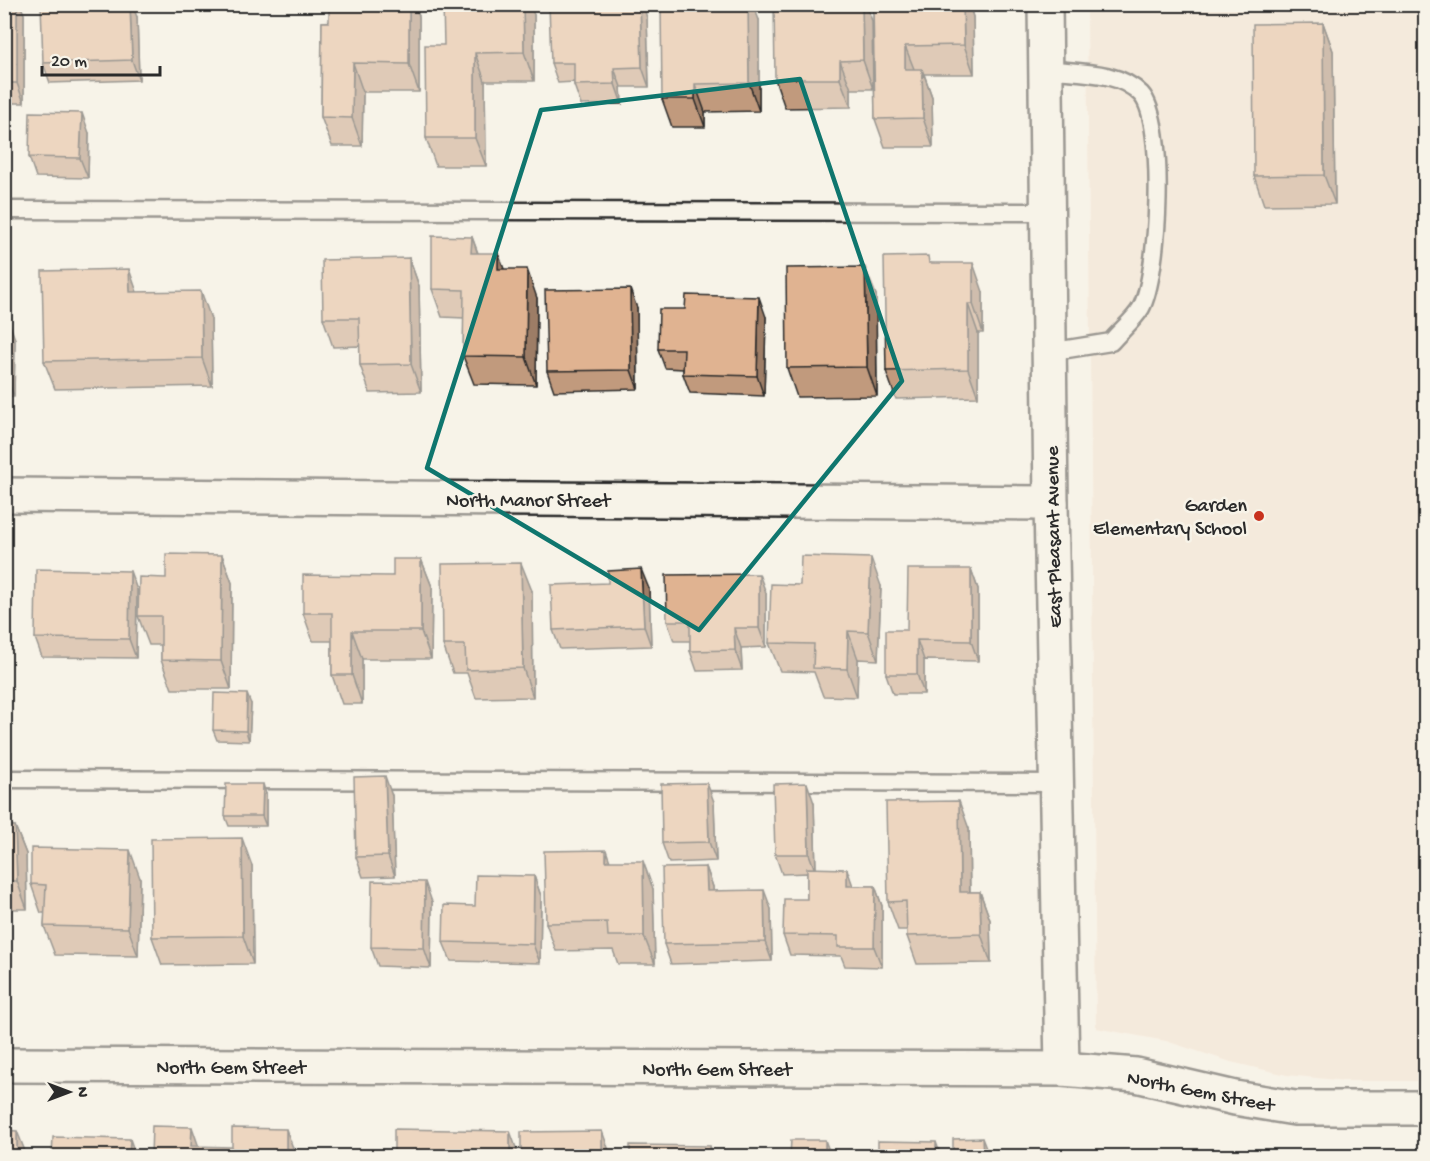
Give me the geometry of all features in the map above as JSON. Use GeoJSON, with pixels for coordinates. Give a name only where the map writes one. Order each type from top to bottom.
{"type":"FeatureCollection","features":[{"type":"Feature","properties":{"kind":"street","name":"East Pleasant Avenue"},"geometry":{"type":"LineString","coordinates":[[1045,4],[1051,503],[1062,1069]]}},
{"type":"Feature","properties":{"kind":"street","name":"North Manor Street"},"geometry":{"type":"LineString","coordinates":[[4,495],[1051,503]]}},
{"type":"Feature","properties":{"kind":"street","name":"North Gem Street"},"geometry":{"type":"LineString","coordinates":[[4,1065],[1062,1069],[1136,1075],[1235,1098],[1295,1108],[1425,1108]]}},
{"type":"Feature","properties":{"kind":"lane"},"geometry":{"type":"LineString","coordinates":[[1046,69],[1118,78],[1142,95],[1156,138],[1156,244],[1141,307],[1111,342],[1049,352]]}},
{"type":"Feature","properties":{"kind":"lane"},"geometry":{"type":"LineString","coordinates":[[4,210],[1047,212]]}},
{"type":"Feature","properties":{"kind":"lane"},"geometry":{"type":"LineString","coordinates":[[4,779],[1056,783]]}},
{"type":"Feature","properties":{"kind":"highlighted area"},"geometry":{"type":"Polygon","coordinates":[[[800,79],[902,381],[699,630],[427,468],[541,110],[800,79]]]}},
{"type":"Feature","properties":{"kind":"shaded area","name":"Garden Elementary School"},"geometry":{"type":"Polygon","coordinates":[[[1087,5],[1425,5],[1425,1081],[1347,1081],[1287,1075],[1231,1062],[1166,1041],[1096,1028],[1087,5]]]}},
{"type":"Feature","properties":{"kind":"building"},"geometry":{"type":"Polygon","coordinates":[[[4,4],[17,4],[17,83],[4,83],[4,4]]]}},
{"type":"Feature","properties":{"kind":"building"},"geometry":{"type":"Polygon","coordinates":[[[41,4],[130,4],[132,60],[43,63],[41,4]]]}},
{"type":"Feature","properties":{"kind":"building"},"geometry":{"type":"Polygon","coordinates":[[[329,4],[409,4],[409,64],[353,63],[352,118],[321,117],[322,22],[329,22],[329,4]]]}},
{"type":"Feature","properties":{"kind":"building"},"geometry":{"type":"Polygon","coordinates":[[[443,4],[523,4],[524,52],[475,53],[475,138],[426,138],[425,45],[444,45],[443,4]]]}},
{"type":"Feature","properties":{"kind":"building"},"geometry":{"type":"Polygon","coordinates":[[[549,4],[640,4],[642,67],[614,68],[615,84],[574,85],[574,63],[551,63],[549,4]]]}},
{"type":"Feature","properties":{"kind":"building"},"geometry":{"type":"Polygon","coordinates":[[[661,4],[748,4],[749,83],[695,84],[695,99],[662,99],[661,4]]]}},
{"type":"Feature","properties":{"kind":"building"},"geometry":{"type":"Polygon","coordinates":[[[774,4],[862,4],[863,60],[840,61],[840,79],[775,79],[774,4]]]}},
{"type":"Feature","properties":{"kind":"building"},"geometry":{"type":"Polygon","coordinates":[[[873,4],[963,4],[964,45],[905,46],[905,69],[922,69],[923,118],[875,119],[873,4]]]}},
{"type":"Feature","properties":{"kind":"building"},"geometry":{"type":"Polygon","coordinates":[[[1323,23],[1324,175],[1254,176],[1253,24],[1323,23]]]}},
{"type":"Feature","properties":{"kind":"building"},"geometry":{"type":"Polygon","coordinates":[[[30,112],[82,113],[80,158],[29,157],[30,112]]]}},
{"type":"Feature","properties":{"kind":"building"},"geometry":{"type":"Polygon","coordinates":[[[432,236],[472,237],[471,253],[498,253],[498,269],[527,269],[526,357],[463,356],[464,290],[432,289],[432,236]]]}},
{"type":"Feature","properties":{"kind":"building"},"geometry":{"type":"Polygon","coordinates":[[[928,256],[929,263],[973,263],[973,304],[968,304],[968,369],[886,371],[884,257],[928,256]]]}},
{"type":"Feature","properties":{"kind":"building"},"geometry":{"type":"Polygon","coordinates":[[[409,258],[411,364],[360,365],[359,318],[323,318],[322,260],[409,258]]]}},
{"type":"Feature","properties":{"kind":"building"},"geometry":{"type":"Polygon","coordinates":[[[865,267],[867,367],[787,368],[786,268],[865,267]]]}},
{"type":"Feature","properties":{"kind":"building"},"geometry":{"type":"Polygon","coordinates":[[[129,269],[130,292],[201,291],[202,358],[44,361],[42,271],[129,269]]]}},
{"type":"Feature","properties":{"kind":"building"},"geometry":{"type":"Polygon","coordinates":[[[630,289],[631,370],[547,371],[545,290],[630,289]]]}},
{"type":"Feature","properties":{"kind":"building"},"geometry":{"type":"Polygon","coordinates":[[[686,295],[759,297],[757,376],[683,374],[684,349],[658,349],[659,309],[685,309],[686,295]]]}},
{"type":"Feature","properties":{"kind":"building"},"geometry":{"type":"Polygon","coordinates":[[[4,319],[8,319],[7,378],[4,377],[4,319]]]}},
{"type":"Feature","properties":{"kind":"building"},"geometry":{"type":"Polygon","coordinates":[[[166,554],[222,555],[221,661],[161,660],[161,616],[138,616],[139,577],[166,578],[166,554]]]}},
{"type":"Feature","properties":{"kind":"building"},"geometry":{"type":"Polygon","coordinates":[[[801,556],[871,558],[868,632],[848,631],[847,669],[813,668],[814,644],[769,643],[771,584],[800,585],[801,556]]]}},
{"type":"Feature","properties":{"kind":"building"},"geometry":{"type":"Polygon","coordinates":[[[393,559],[421,559],[421,631],[352,631],[352,675],[332,675],[332,613],[303,613],[303,575],[393,576],[393,559]]]}},
{"type":"Feature","properties":{"kind":"building"},"geometry":{"type":"Polygon","coordinates":[[[521,563],[523,668],[466,670],[465,645],[443,645],[442,564],[521,563]]]}},
{"type":"Feature","properties":{"kind":"building"},"geometry":{"type":"Polygon","coordinates":[[[36,569],[130,571],[129,639],[35,638],[36,569]]]}},
{"type":"Feature","properties":{"kind":"building"},"geometry":{"type":"Polygon","coordinates":[[[641,569],[644,626],[553,630],[551,585],[608,583],[608,571],[641,569]]]}},
{"type":"Feature","properties":{"kind":"building"},"geometry":{"type":"Polygon","coordinates":[[[908,569],[971,569],[971,641],[917,640],[917,674],[886,674],[886,630],[907,630],[908,569]]]}},
{"type":"Feature","properties":{"kind":"building"},"geometry":{"type":"Polygon","coordinates":[[[759,574],[759,628],[734,628],[735,650],[690,651],[690,621],[667,621],[666,575],[759,574]]]}},
{"type":"Feature","properties":{"kind":"building"},"geometry":{"type":"Polygon","coordinates":[[[214,693],[247,694],[246,731],[213,730],[214,693]]]}},
{"type":"Feature","properties":{"kind":"building"},"geometry":{"type":"Polygon","coordinates":[[[385,776],[388,856],[356,857],[354,777],[385,776]]]}},
{"type":"Feature","properties":{"kind":"building"},"geometry":{"type":"Polygon","coordinates":[[[707,783],[709,842],[662,843],[661,784],[707,783]]]}},
{"type":"Feature","properties":{"kind":"building"},"geometry":{"type":"Polygon","coordinates":[[[807,783],[809,854],[775,854],[773,784],[807,783]]]}},
{"type":"Feature","properties":{"kind":"building"},"geometry":{"type":"Polygon","coordinates":[[[226,784],[263,784],[262,816],[225,816],[226,784]]]}},
{"type":"Feature","properties":{"kind":"building"},"geometry":{"type":"Polygon","coordinates":[[[959,801],[960,892],[980,892],[981,934],[907,936],[906,901],[888,902],[886,802],[959,801]]]}},
{"type":"Feature","properties":{"kind":"building"},"geometry":{"type":"Polygon","coordinates":[[[4,826],[15,826],[17,881],[4,881],[4,826]]]}},
{"type":"Feature","properties":{"kind":"building"},"geometry":{"type":"Polygon","coordinates":[[[242,838],[243,936],[152,937],[151,839],[242,838]]]}},
{"type":"Feature","properties":{"kind":"building"},"geometry":{"type":"Polygon","coordinates":[[[31,848],[130,850],[128,928],[44,926],[46,885],[31,884],[31,848]]]}},
{"type":"Feature","properties":{"kind":"building"},"geometry":{"type":"Polygon","coordinates":[[[606,850],[606,861],[643,861],[644,936],[608,936],[607,922],[546,923],[544,851],[606,850]]]}},
{"type":"Feature","properties":{"kind":"building"},"geometry":{"type":"Polygon","coordinates":[[[706,867],[707,891],[764,890],[765,942],[664,944],[662,868],[706,867]]]}},
{"type":"Feature","properties":{"kind":"building"},"geometry":{"type":"Polygon","coordinates":[[[807,868],[847,869],[847,886],[875,886],[874,947],[838,947],[838,936],[783,935],[784,899],[807,899],[807,868]]]}},
{"type":"Feature","properties":{"kind":"building"},"geometry":{"type":"Polygon","coordinates":[[[476,875],[534,876],[533,944],[443,942],[444,905],[475,906],[476,875]]]}},
{"type":"Feature","properties":{"kind":"building"},"geometry":{"type":"Polygon","coordinates":[[[372,881],[425,882],[424,948],[371,947],[372,881]]]}},
{"type":"Feature","properties":{"kind":"building"},"geometry":{"type":"Polygon","coordinates":[[[152,1126],[192,1127],[191,1146],[232,1147],[232,1128],[286,1129],[286,1156],[151,1156],[152,1126]]]}},
{"type":"Feature","properties":{"kind":"building"},"geometry":{"type":"Polygon","coordinates":[[[394,1129],[510,1131],[510,1156],[394,1156],[394,1129]]]}},
{"type":"Feature","properties":{"kind":"building"},"geometry":{"type":"Polygon","coordinates":[[[4,1130],[17,1131],[17,1156],[4,1156],[4,1130]]]}},
{"type":"Feature","properties":{"kind":"building"},"geometry":{"type":"Polygon","coordinates":[[[602,1131],[602,1156],[521,1156],[521,1132],[602,1131]]]}},
{"type":"Feature","properties":{"kind":"building"},"geometry":{"type":"Polygon","coordinates":[[[53,1137],[130,1139],[129,1156],[52,1156],[53,1137]]]}},
{"type":"Feature","properties":{"kind":"building"},"geometry":{"type":"Polygon","coordinates":[[[982,1138],[983,1156],[953,1156],[953,1139],[982,1138]]]}},
{"type":"Feature","properties":{"kind":"building"},"geometry":{"type":"Polygon","coordinates":[[[791,1140],[825,1140],[825,1156],[790,1156],[791,1140]]]}},
{"type":"Feature","properties":{"kind":"building"},"geometry":{"type":"Polygon","coordinates":[[[878,1141],[936,1142],[936,1156],[878,1156],[878,1141]]]}},
{"type":"Feature","properties":{"kind":"building"},"geometry":{"type":"Polygon","coordinates":[[[630,1145],[710,1146],[710,1156],[630,1156],[630,1145]]]}},
{"type":"Feature","properties":{"kind":"building"},"geometry":{"type":"Polygon","coordinates":[[[1065,1154],[1113,1155],[1113,1156],[1065,1156],[1065,1154]]]}},
{"type":"Feature","properties":{"kind":"place","name":"Garden Elementary School"},"geometry":{"type":"Point","coordinates":[1259,516]}}]}
